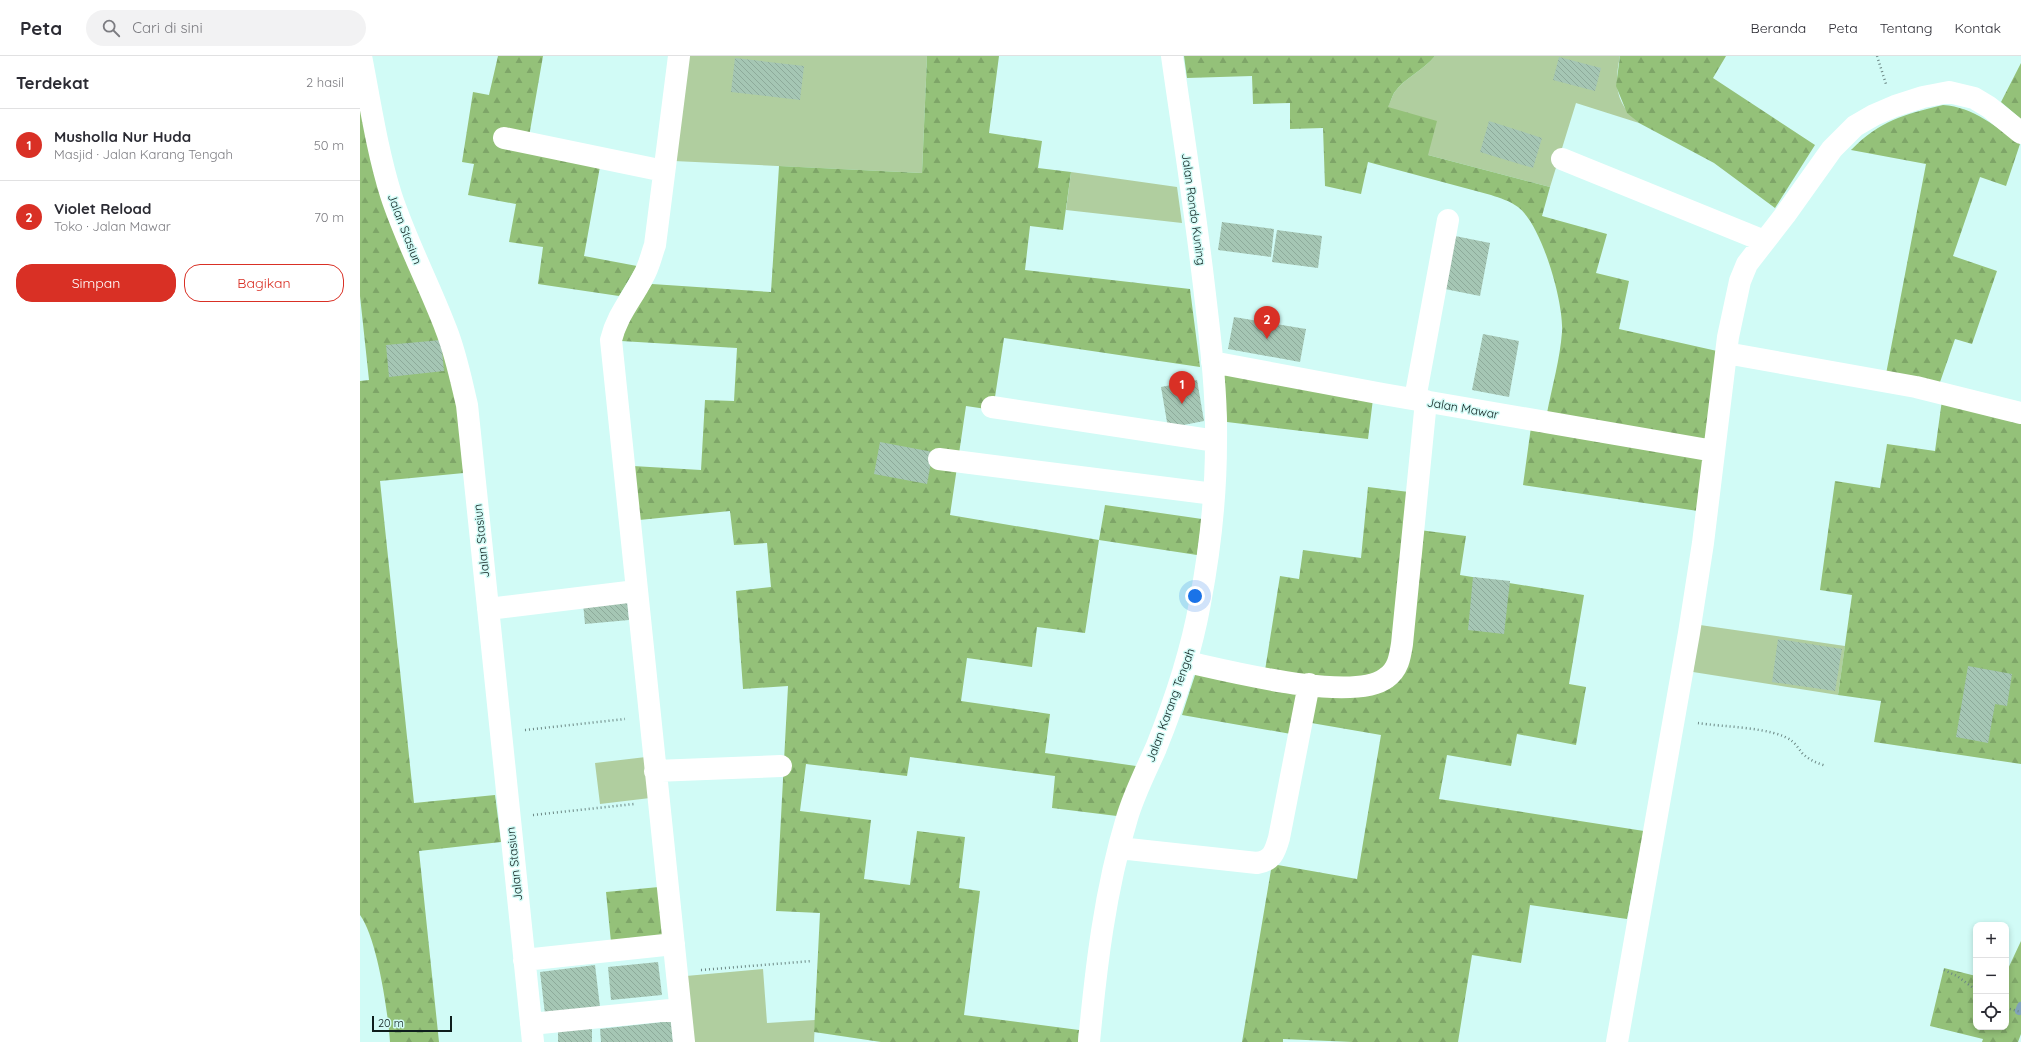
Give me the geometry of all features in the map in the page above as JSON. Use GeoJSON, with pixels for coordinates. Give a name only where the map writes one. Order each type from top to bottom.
{"type":"FeatureCollection","features":[{"type":"Feature","properties":{"kind":"street","name":"Jalan Stasiun"},"geometry":{"type":"LineString","coordinates":[[361,56],[381,159],[391,195],[408,240],[447,330],[460,373],[467,405],[532,1033]]}},
{"type":"Feature","properties":{"kind":"street"},"geometry":{"type":"LineString","coordinates":[[679,56],[654,245],[649,264],[643,277],[623,307],[614,326],[611,340],[684,1042]]}},
{"type":"Feature","properties":{"kind":"street","name":"Jalan Rondo Kuning"},"geometry":{"type":"LineString","coordinates":[[1172,56],[1196,219],[1212,362]]}},
{"type":"Feature","properties":{"kind":"street"},"geometry":{"type":"LineString","coordinates":[[1617,1042],[1674,720],[1700,558],[1726,353],[1740,281],[1747,264],[1818,167],[1842,137],[1855,126],[1895,106],[1949,92],[1961,94],[1974,98],[1989,107],[2021,133]]}},
{"type":"Feature","properties":{"kind":"street"},"geometry":{"type":"LineString","coordinates":[[504,138],[664,171]]}},
{"type":"Feature","properties":{"kind":"street"},"geometry":{"type":"LineString","coordinates":[[1562,159],[1764,241]]}},
{"type":"Feature","properties":{"kind":"street"},"geometry":{"type":"LineString","coordinates":[[1186,662],[1265,679],[1349,688],[1372,685],[1390,675],[1395,670],[1400,660],[1420,400],[1448,220]]}},
{"type":"Feature","properties":{"kind":"street"},"geometry":{"type":"LineString","coordinates":[[1726,353],[1916,388],[2021,413]]}},
{"type":"Feature","properties":{"kind":"street","name":"Jalan Mawar"},"geometry":{"type":"LineString","coordinates":[[1212,362],[1714,451]]}},
{"type":"Feature","properties":{"kind":"street","name":"Jalan Karang Tengah"},"geometry":{"type":"LineString","coordinates":[[1089,1042],[1101,946],[1119,848],[1128,816],[1172,706],[1186,662],[1202,594],[1209,548],[1214,494],[1216,441],[1212,362]]}},
{"type":"Feature","properties":{"kind":"street"},"geometry":{"type":"LineString","coordinates":[[992,407],[1216,441]]}},
{"type":"Feature","properties":{"kind":"street"},"geometry":{"type":"LineString","coordinates":[[939,459],[1214,494]]}},
{"type":"Feature","properties":{"kind":"street"},"geometry":{"type":"LineString","coordinates":[[488,609],[636,591]]}},
{"type":"Feature","properties":{"kind":"street"},"geometry":{"type":"LineString","coordinates":[[1119,848],[1257,863],[1265,862],[1270,859],[1275,852],[1279,838],[1309,684]]}},
{"type":"Feature","properties":{"kind":"street"},"geometry":{"type":"LineString","coordinates":[[655,771],[781,766]]}},
{"type":"Feature","properties":{"kind":"street"},"geometry":{"type":"LineString","coordinates":[[524,960],[674,944]]}},
{"type":"Feature","properties":{"kind":"street"},"geometry":{"type":"LineString","coordinates":[[532,1033],[680,1009]]}},
{"type":"Feature","properties":{"kind":"path"},"geometry":{"type":"LineString","coordinates":[[501,732],[650,716]]}},
{"type":"Feature","properties":{"kind":"path"},"geometry":{"type":"LineString","coordinates":[[1674,720],[1780,735],[1793,741],[1802,753],[1814,762],[1826,766]]}},
{"type":"Feature","properties":{"kind":"path"},"geometry":{"type":"LineString","coordinates":[[509,818],[658,802]]}},
{"type":"Feature","properties":{"kind":"path"},"geometry":{"type":"LineString","coordinates":[[676,972],[812,961]]}},
{"type":"Feature","properties":{"kind":"path"},"geometry":{"type":"LineString","coordinates":[[1944,970],[1957,976],[1973,988]]}},
{"type":"Feature","properties":{"kind":"path"},"geometry":{"type":"LineString","coordinates":[[2009,1009],[2021,1012]]}},
{"type":"Feature","properties":{"kind":"green space"},"geometry":{"type":"Polygon","coordinates":[[[498,56],[543,56],[527,148],[601,161],[584,256],[637,266],[619,296],[538,284],[543,247],[509,242],[516,204],[468,195],[474,164],[462,162],[473,92],[489,95],[498,56]]]}},
{"type":"Feature","properties":{"kind":"green space"},"geometry":{"type":"Polygon","coordinates":[[[689,56],[927,56],[922,173],[674,161],[689,56]]]}},
{"type":"Feature","properties":{"kind":"green space"},"geometry":{"type":"Polygon","coordinates":[[[927,56],[999,56],[989,133],[1042,141],[1038,168],[1071,172],[1063,230],[1030,226],[1025,270],[1190,289],[1200,367],[1004,338],[993,410],[966,406],[950,515],[1099,540],[1085,633],[1037,627],[1032,667],[967,658],[961,701],[1050,714],[1045,753],[1136,766],[1117,816],[1052,808],[1055,776],[910,757],[907,776],[806,764],[800,811],[871,820],[864,879],[910,885],[917,831],[965,837],[959,888],[980,891],[964,1015],[1079,1030],[1078,1042],[881,1042],[814,1032],[820,913],[776,911],[788,686],[743,689],[736,591],[771,587],[767,543],[734,545],[730,511],[639,520],[633,466],[701,470],[705,400],[734,401],[737,348],[621,341],[632,313],[652,284],[771,292],[779,166],[922,173],[927,56]]]}},
{"type":"Feature","properties":{"kind":"green space"},"geometry":{"type":"Polygon","coordinates":[[[1184,56],[1435,56],[1398,88],[1394,93],[1388,107],[1437,121],[1428,155],[1550,187],[1542,216],[1607,234],[1596,273],[1629,281],[1619,329],[1717,351],[1705,442],[1547,413],[1560,352],[1562,319],[1550,265],[1543,247],[1527,216],[1518,207],[1508,201],[1491,195],[1368,162],[1361,194],[1325,186],[1323,128],[1290,129],[1290,103],[1253,104],[1252,76],[1187,78],[1184,56]]]}},
{"type":"Feature","properties":{"kind":"green space"},"geometry":{"type":"Polygon","coordinates":[[[1435,56],[1620,56],[1617,76],[1618,93],[1625,108],[1639,123],[1576,103],[1550,187],[1428,155],[1387,108],[1398,88],[1435,56]]]}},
{"type":"Feature","properties":{"kind":"green space"},"geometry":{"type":"Polygon","coordinates":[[[1620,56],[1726,56],[1713,78],[1815,145],[1775,208],[1714,163],[1639,123],[1627,113],[1616,86],[1620,56]]]}},
{"type":"Feature","properties":{"kind":"green space"},"geometry":{"type":"Polygon","coordinates":[[[2021,63],[2021,119],[2001,102],[2021,63]]]}},
{"type":"Feature","properties":{"kind":"green space"},"geometry":{"type":"Polygon","coordinates":[[[1943,105],[1975,114],[2020,144],[2006,186],[1980,177],[1953,256],[1997,271],[1972,344],[1955,339],[1939,385],[1886,374],[1926,164],[1851,150],[1872,132],[1893,120],[1943,105]]]}},
{"type":"Feature","properties":{"kind":"green space"},"geometry":{"type":"Polygon","coordinates":[[[360,106],[446,356],[456,398],[464,473],[380,481],[414,803],[495,795],[501,842],[419,851],[439,1042],[390,1042],[381,976],[372,940],[360,915],[360,381],[369,380],[360,296],[360,106]]]}},
{"type":"Feature","properties":{"kind":"green space"},"geometry":{"type":"Polygon","coordinates":[[[1071,172],[1177,187],[1182,223],[1066,210],[1071,172]]]}},
{"type":"Feature","properties":{"kind":"green space"},"geometry":{"type":"Polygon","coordinates":[[[1223,374],[1373,399],[1368,439],[1227,422],[1223,374]]]}},
{"type":"Feature","properties":{"kind":"green space"},"geometry":{"type":"Polygon","coordinates":[[[1942,400],[2021,420],[2021,764],[1874,742],[1881,701],[1838,695],[1852,595],[1820,590],[1835,481],[1880,488],[1887,444],[1935,451],[1942,400]]]}},
{"type":"Feature","properties":{"kind":"green space"},"geometry":{"type":"Polygon","coordinates":[[[1531,427],[1707,457],[1698,511],[1523,485],[1531,427]]]}},
{"type":"Feature","properties":{"kind":"green space"},"geometry":{"type":"Polygon","coordinates":[[[1368,487],[1409,492],[1404,528],[1466,536],[1460,575],[1584,595],[1569,684],[1586,687],[1576,745],[1517,734],[1511,766],[1447,755],[1439,799],[1644,831],[1627,919],[1530,905],[1521,963],[1472,955],[1458,1042],[1352,1042],[1283,1039],[1283,1042],[1242,1042],[1272,864],[1357,879],[1381,735],[1294,720],[1291,734],[1182,715],[1196,672],[1263,683],[1280,576],[1299,579],[1303,550],[1361,558],[1368,487]]]}},
{"type":"Feature","properties":{"kind":"green space"},"geometry":{"type":"Polygon","coordinates":[[[1105,505],[1202,519],[1197,555],[1099,540],[1105,505]]]}},
{"type":"Feature","properties":{"kind":"green space"},"geometry":{"type":"Polygon","coordinates":[[[1700,625],[1845,646],[1838,695],[1693,672],[1700,625]]]}},
{"type":"Feature","properties":{"kind":"green space"},"geometry":{"type":"Polygon","coordinates":[[[646,757],[650,798],[600,804],[595,763],[646,757]]]}},
{"type":"Feature","properties":{"kind":"green space"},"geometry":{"type":"Polygon","coordinates":[[[659,887],[665,936],[611,942],[606,892],[659,887]]]}},
{"type":"Feature","properties":{"kind":"green space"},"geometry":{"type":"Polygon","coordinates":[[[2021,941],[2021,1034],[2018,1042],[1982,1042],[1983,1039],[1930,1026],[1944,968],[1973,975],[1973,1030],[2009,1030],[2009,967],[2021,941]]]}},
{"type":"Feature","properties":{"kind":"green space"},"geometry":{"type":"Polygon","coordinates":[[[763,969],[767,1023],[815,1020],[814,1042],[693,1042],[686,976],[763,969]]]}},
{"type":"Feature","properties":{"kind":"building"},"geometry":{"type":"Polygon","coordinates":[[[1559,57],[1601,68],[1595,91],[1553,80],[1559,57]]]}},
{"type":"Feature","properties":{"kind":"building"},"geometry":{"type":"Polygon","coordinates":[[[735,58],[804,66],[800,100],[731,92],[735,58]]]}},
{"type":"Feature","properties":{"kind":"building"},"geometry":{"type":"Polygon","coordinates":[[[1489,121],[1542,138],[1533,168],[1480,152],[1489,121]]]}},
{"type":"Feature","properties":{"kind":"building"},"geometry":{"type":"Polygon","coordinates":[[[1222,222],[1274,229],[1271,257],[1218,250],[1222,222]]]}},
{"type":"Feature","properties":{"kind":"building"},"geometry":{"type":"Polygon","coordinates":[[[1277,230],[1322,236],[1318,268],[1272,262],[1277,230]]]}},
{"type":"Feature","properties":{"kind":"building"},"geometry":{"type":"Polygon","coordinates":[[[1455,236],[1490,243],[1480,296],[1445,289],[1455,236]]]}},
{"type":"Feature","properties":{"kind":"building"},"geometry":{"type":"Polygon","coordinates":[[[1234,317],[1306,329],[1300,362],[1228,349],[1234,317]]]}},
{"type":"Feature","properties":{"kind":"building"},"geometry":{"type":"Polygon","coordinates":[[[1483,334],[1519,341],[1509,397],[1472,390],[1483,334]]]}},
{"type":"Feature","properties":{"kind":"building"},"geometry":{"type":"Polygon","coordinates":[[[441,340],[444,371],[389,377],[386,345],[441,340]]]}},
{"type":"Feature","properties":{"kind":"building"},"geometry":{"type":"Polygon","coordinates":[[[1197,380],[1204,421],[1168,428],[1161,387],[1197,380]]]}},
{"type":"Feature","properties":{"kind":"building"},"geometry":{"type":"Polygon","coordinates":[[[880,442],[933,452],[927,484],[874,474],[880,442]]]}},
{"type":"Feature","properties":{"kind":"building"},"geometry":{"type":"Polygon","coordinates":[[[1473,577],[1510,581],[1504,634],[1468,630],[1473,577]]]}},
{"type":"Feature","properties":{"kind":"building"},"geometry":{"type":"Polygon","coordinates":[[[627,599],[629,620],[585,624],[583,603],[627,599]]]}},
{"type":"Feature","properties":{"kind":"building"},"geometry":{"type":"Polygon","coordinates":[[[1778,639],[1842,649],[1835,691],[1772,682],[1778,639]]]}},
{"type":"Feature","properties":{"kind":"building"},"geometry":{"type":"Polygon","coordinates":[[[1968,666],[2012,674],[2007,706],[1995,704],[1988,743],[1956,737],[1968,666]]]}},
{"type":"Feature","properties":{"kind":"building"},"geometry":{"type":"Polygon","coordinates":[[[658,962],[662,995],[611,1000],[608,967],[658,962]]]}},
{"type":"Feature","properties":{"kind":"building"},"geometry":{"type":"Polygon","coordinates":[[[595,965],[600,1007],[545,1014],[540,972],[595,965]]]}},
{"type":"Feature","properties":{"kind":"building"},"geometry":{"type":"Polygon","coordinates":[[[671,1021],[673,1042],[601,1042],[600,1029],[671,1021]]]}},
{"type":"Feature","properties":{"kind":"building"},"geometry":{"type":"Polygon","coordinates":[[[592,1029],[592,1042],[558,1042],[558,1030],[592,1029]]]}},
{"type":"Feature","properties":{"kind":"waterway"},"geometry":{"type":"LineString","coordinates":[[2019,1011],[2021,1006]]}},
{"type":"Feature","properties":{"kind":"place","name":"Violet Reload"},"geometry":{"type":"Point","coordinates":[1267,339]}},
{"type":"Feature","properties":{"kind":"place","name":"Musholla Nur Huda"},"geometry":{"type":"Point","coordinates":[1182,404]}}]}
